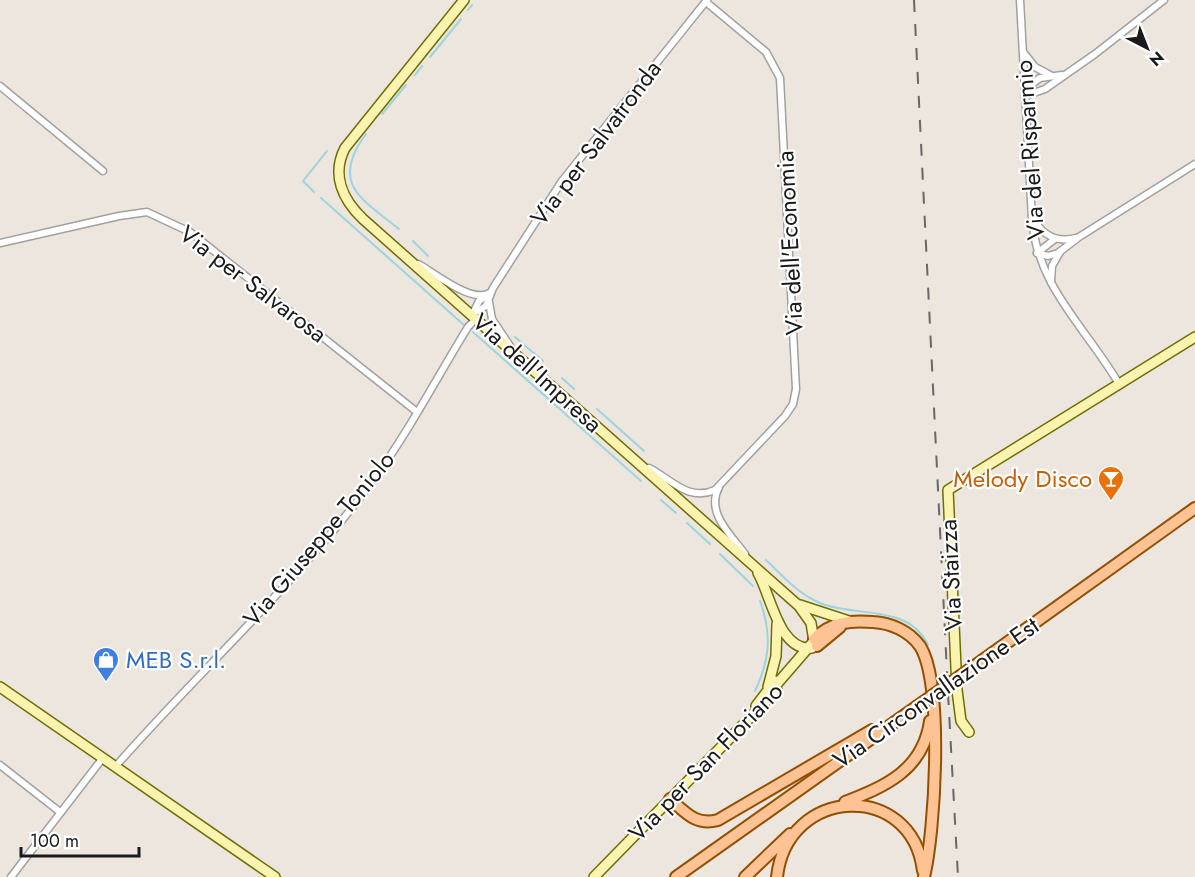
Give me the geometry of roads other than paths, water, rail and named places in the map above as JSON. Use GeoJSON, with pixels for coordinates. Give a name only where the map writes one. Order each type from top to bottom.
{"type":"FeatureCollection","features":[{"type":"Feature","properties":{"kind":"main road","name":"Via Circonvallazione Est"},"geometry":{"type":"LineString","coordinates":[[676,877],[1195,508]]}},
{"type":"Feature","properties":{"kind":"main road"},"geometry":{"type":"LineString","coordinates":[[812,646],[837,629],[853,622],[884,623],[911,636],[926,659],[932,703],[935,767],[924,877]]}},
{"type":"Feature","properties":{"kind":"main road"},"geometry":{"type":"LineString","coordinates":[[745,877],[780,842],[814,815],[882,788],[907,770],[924,744],[932,703]]}},
{"type":"Feature","properties":{"kind":"main road"},"geometry":{"type":"LineString","coordinates":[[670,799],[696,820],[706,822],[718,820],[912,710]]}},
{"type":"Feature","properties":{"kind":"main road"},"geometry":{"type":"LineString","coordinates":[[833,807],[866,807],[896,821],[916,847],[924,877]]}},
{"type":"Feature","properties":{"kind":"main road"},"geometry":{"type":"LineString","coordinates":[[777,877],[783,853],[798,829]]}},
{"type":"Feature","properties":{"kind":"main road"},"geometry":{"type":"LineString","coordinates":[[686,877],[707,855]]}},
{"type":"Feature","properties":{"kind":"street","name":"Via dell'Impresa"},"geometry":{"type":"LineString","coordinates":[[464,0],[342,153],[339,167],[342,190],[351,206],[410,261],[795,602],[810,621],[812,646],[787,639],[754,568]]}},
{"type":"Feature","properties":{"kind":"street","name":"Via del Risparmio"},"geometry":{"type":"LineString","coordinates":[[1020,0],[1032,214],[1038,253],[1051,285],[1119,384]]}},
{"type":"Feature","properties":{"kind":"street"},"geometry":{"type":"LineString","coordinates":[[1025,93],[1045,89],[1126,32],[1164,0]]}},
{"type":"Feature","properties":{"kind":"street","name":"Via per Salvatronda"},"geometry":{"type":"LineString","coordinates":[[474,317],[483,309],[489,295],[562,181],[704,1]]}},
{"type":"Feature","properties":{"kind":"street","name":"Via dell'Economia"},"geometry":{"type":"LineString","coordinates":[[704,1],[766,52],[780,78],[796,378],[795,395],[789,411],[719,487]]}},
{"type":"Feature","properties":{"kind":"street"},"geometry":{"type":"LineString","coordinates":[[1022,47],[1035,67],[1053,76]]}},
{"type":"Feature","properties":{"kind":"street"},"geometry":{"type":"LineString","coordinates":[[1025,93],[1036,80],[1066,73]]}},
{"type":"Feature","properties":{"kind":"street"},"geometry":{"type":"LineString","coordinates":[[0,86],[103,171]]}},
{"type":"Feature","properties":{"kind":"street"},"geometry":{"type":"LineString","coordinates":[[1056,239],[1047,243],[1038,253],[1049,256],[1061,251],[1079,237],[1195,165]]}},
{"type":"Feature","properties":{"kind":"street","name":"Via per Salvarosa"},"geometry":{"type":"LineString","coordinates":[[0,243],[119,216],[147,212],[169,220],[190,232],[417,412]]}},
{"type":"Feature","properties":{"kind":"street"},"geometry":{"type":"LineString","coordinates":[[1032,214],[1042,231],[1056,239],[1070,240],[1079,237]]}},
{"type":"Feature","properties":{"kind":"street"},"geometry":{"type":"LineString","coordinates":[[1051,285],[1051,269],[1061,251]]}},
{"type":"Feature","properties":{"kind":"street"},"geometry":{"type":"LineString","coordinates":[[410,261],[465,292],[489,295],[492,319],[515,354]]}},
{"type":"Feature","properties":{"kind":"street","name":"Via Giuseppe Toniolo"},"geometry":{"type":"LineString","coordinates":[[115,767],[177,696],[225,649],[309,557],[370,484],[417,412],[474,317]]}},
{"type":"Feature","properties":{"kind":"street","name":"Via Staizza"},"geometry":{"type":"LineString","coordinates":[[969,732],[962,721],[957,690],[948,490],[1195,337]]}},
{"type":"Feature","properties":{"kind":"street"},"geometry":{"type":"LineString","coordinates":[[640,464],[688,493],[706,494],[719,487]]}},
{"type":"Feature","properties":{"kind":"street"},"geometry":{"type":"LineString","coordinates":[[719,487],[715,499],[718,517],[754,568]]}},
{"type":"Feature","properties":{"kind":"street","name":"Via dell'Impresa"},"geometry":{"type":"LineString","coordinates":[[795,602],[817,613],[853,622]]}},
{"type":"Feature","properties":{"kind":"street"},"geometry":{"type":"LineString","coordinates":[[769,694],[776,656],[777,615]]}},
{"type":"Feature","properties":{"kind":"street","name":"Via per San Floriano"},"geometry":{"type":"LineString","coordinates":[[594,877],[748,718],[812,646]]}},
{"type":"Feature","properties":{"kind":"street"},"geometry":{"type":"LineString","coordinates":[[0,687],[276,877]]}},
{"type":"Feature","properties":{"kind":"street","name":"Via per San Floriano"},"geometry":{"type":"LineString","coordinates":[[748,718],[757,704],[769,694]]}},
{"type":"Feature","properties":{"kind":"street"},"geometry":{"type":"LineString","coordinates":[[11,877],[102,759]]}},
{"type":"Feature","properties":{"kind":"street"},"geometry":{"type":"LineString","coordinates":[[0,765],[60,812]]}},
{"type":"Feature","properties":{"kind":"waterway"},"geometry":{"type":"LineString","coordinates":[[468,10],[472,5]]}},
{"type":"Feature","properties":{"kind":"waterway"},"geometry":{"type":"LineString","coordinates":[[430,57],[461,19]]}},
{"type":"Feature","properties":{"kind":"waterway"},"geometry":{"type":"LineString","coordinates":[[415,75],[422,66]]}},
{"type":"Feature","properties":{"kind":"waterway"},"geometry":{"type":"LineString","coordinates":[[382,114],[406,85]]}},
{"type":"Feature","properties":{"kind":"waterway"},"geometry":{"type":"LineString","coordinates":[[366,134],[355,151],[350,166],[350,178],[363,199],[399,229]]}},
{"type":"Feature","properties":{"kind":"waterway"},"geometry":{"type":"LineString","coordinates":[[314,192],[303,181],[327,151]]}},
{"type":"Feature","properties":{"kind":"waterway"},"geometry":{"type":"LineString","coordinates":[[321,198],[464,325]]}},
{"type":"Feature","properties":{"kind":"waterway"},"geometry":{"type":"LineString","coordinates":[[413,241],[428,256]]}},
{"type":"Feature","properties":{"kind":"waterway"},"geometry":{"type":"LineString","coordinates":[[473,332],[641,481]]}},
{"type":"Feature","properties":{"kind":"waterway"},"geometry":{"type":"LineString","coordinates":[[515,337],[543,361]]}},
{"type":"Feature","properties":{"kind":"waterway"},"geometry":{"type":"LineString","coordinates":[[562,378],[574,389]]}},
{"type":"Feature","properties":{"kind":"waterway"},"geometry":{"type":"LineString","coordinates":[[597,409],[644,451]]}},
{"type":"Feature","properties":{"kind":"waterway"},"geometry":{"type":"LineString","coordinates":[[661,500],[676,513]]}},
{"type":"Feature","properties":{"kind":"waterway"},"geometry":{"type":"LineString","coordinates":[[687,523],[710,544]]}},
{"type":"Feature","properties":{"kind":"waterway"},"geometry":{"type":"LineString","coordinates":[[720,554],[753,586]]}},
{"type":"Feature","properties":{"kind":"waterway"},"geometry":{"type":"LineString","coordinates":[[766,560],[791,584],[812,599],[834,607],[895,617],[908,623],[919,632],[928,645]]}},
{"type":"Feature","properties":{"kind":"waterway"},"geometry":{"type":"LineString","coordinates":[[755,691],[764,668],[768,646],[766,624],[760,601]]}},
{"type":"Feature","properties":{"kind":"railway"},"geometry":{"type":"LineString","coordinates":[[914,0],[947,673]]}},
{"type":"Feature","properties":{"kind":"railway"},"geometry":{"type":"LineString","coordinates":[[948,693],[958,877]]}},
{"type":"Feature","properties":{"kind":"place","name":"Melody Disco"},"geometry":{"type":"Point","coordinates":[1111,502]}},
{"type":"Feature","properties":{"kind":"place","name":"MEB S.r.l."},"geometry":{"type":"Point","coordinates":[106,683]}}]}
